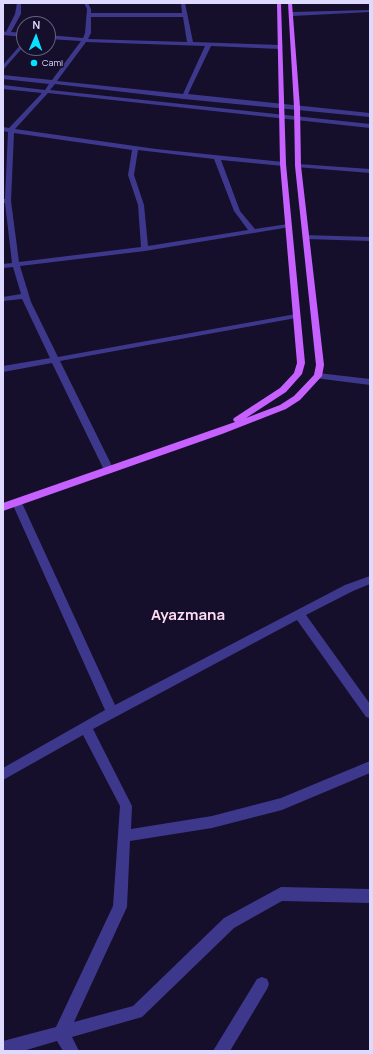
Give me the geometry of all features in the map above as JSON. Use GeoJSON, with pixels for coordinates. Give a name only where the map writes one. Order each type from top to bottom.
{"type":"FeatureCollection","features":[{"type":"Feature","properties":{"kind":"main road"},"geometry":{"type":"LineString","coordinates":[[219,432],[283,390],[298,374],[301,363],[283,164],[279,3]]}},
{"type":"Feature","properties":{"kind":"main road"},"geometry":{"type":"LineString","coordinates":[[3,508],[219,432],[283,407],[297,398],[318,376],[320,365],[298,166],[297,107],[292,14],[290,3]]}},
{"type":"Feature","properties":{"kind":"main road"},"geometry":{"type":"LineString","coordinates":[[283,164],[298,166]]}},
{"type":"Feature","properties":{"kind":"main road"},"geometry":{"type":"LineString","coordinates":[[288,226],[304,227]]}},
{"type":"Feature","properties":{"kind":"street"},"geometry":{"type":"LineString","coordinates":[[16,34],[5,33],[18,14],[19,3]]}},
{"type":"Feature","properties":{"kind":"street"},"geometry":{"type":"LineString","coordinates":[[86,3],[88,33],[85,40],[52,82],[46,92],[12,130],[6,201],[16,264],[25,296],[54,359],[109,470]]}},
{"type":"Feature","properties":{"kind":"street"},"geometry":{"type":"LineString","coordinates":[[183,3],[190,43]]}},
{"type":"Feature","properties":{"kind":"street"},"geometry":{"type":"LineString","coordinates":[[292,14],[370,11]]}},
{"type":"Feature","properties":{"kind":"street"},"geometry":{"type":"LineString","coordinates":[[88,15],[184,15]]}},
{"type":"Feature","properties":{"kind":"street"},"geometry":{"type":"LineString","coordinates":[[56,38],[280,47]]}},
{"type":"Feature","properties":{"kind":"street"},"geometry":{"type":"LineString","coordinates":[[184,97],[209,44]]}},
{"type":"Feature","properties":{"kind":"street"},"geometry":{"type":"LineString","coordinates":[[3,68],[16,53]]}},
{"type":"Feature","properties":{"kind":"street"},"geometry":{"type":"LineString","coordinates":[[3,77],[184,97],[370,115]]}},
{"type":"Feature","properties":{"kind":"street"},"geometry":{"type":"LineString","coordinates":[[3,87],[370,126]]}},
{"type":"Feature","properties":{"kind":"street"},"geometry":{"type":"LineString","coordinates":[[3,129],[135,148],[283,164]]}},
{"type":"Feature","properties":{"kind":"street"},"geometry":{"type":"LineString","coordinates":[[135,148],[131,175],[141,205],[145,248]]}},
{"type":"Feature","properties":{"kind":"street"},"geometry":{"type":"LineString","coordinates":[[217,157],[237,211],[253,232]]}},
{"type":"Feature","properties":{"kind":"street"},"geometry":{"type":"LineString","coordinates":[[298,166],[370,170]]}},
{"type":"Feature","properties":{"kind":"street"},"geometry":{"type":"LineString","coordinates":[[3,266],[145,248],[288,226]]}},
{"type":"Feature","properties":{"kind":"street"},"geometry":{"type":"LineString","coordinates":[[306,237],[370,239]]}},
{"type":"Feature","properties":{"kind":"street"},"geometry":{"type":"LineString","coordinates":[[3,299],[25,296]]}},
{"type":"Feature","properties":{"kind":"street"},"geometry":{"type":"LineString","coordinates":[[3,368],[296,316]]}},
{"type":"Feature","properties":{"kind":"street"},"geometry":{"type":"LineString","coordinates":[[318,376],[370,382]]}},
{"type":"Feature","properties":{"kind":"street"},"geometry":{"type":"LineString","coordinates":[[17,502],[112,712]]}},
{"type":"Feature","properties":{"kind":"street"},"geometry":{"type":"LineString","coordinates":[[3,774],[112,712],[349,588],[370,580]]}},
{"type":"Feature","properties":{"kind":"street"},"geometry":{"type":"LineString","coordinates":[[299,614],[370,713]]}},
{"type":"Feature","properties":{"kind":"street"},"geometry":{"type":"LineString","coordinates":[[61,1033],[120,907],[126,806],[86,728]]}},
{"type":"Feature","properties":{"kind":"street"},"geometry":{"type":"LineString","coordinates":[[124,836],[212,822],[282,804],[370,767]]}},
{"type":"Feature","properties":{"kind":"street"},"geometry":{"type":"LineString","coordinates":[[3,1049],[137,1012],[229,923],[281,894],[370,896]]}},
{"type":"Feature","properties":{"kind":"street"},"geometry":{"type":"LineString","coordinates":[[221,1051],[262,984]]}},
{"type":"Feature","properties":{"kind":"street"},"geometry":{"type":"LineString","coordinates":[[61,1033],[71,1051]]}},
{"type":"Feature","properties":{"kind":"place","name":"Cami"},"geometry":{"type":"Point","coordinates":[34,63]}},
{"type":"Feature","properties":{"kind":"district","name":"Ayazmana"},"geometry":{"type":"Point","coordinates":[188,616]}}]}
